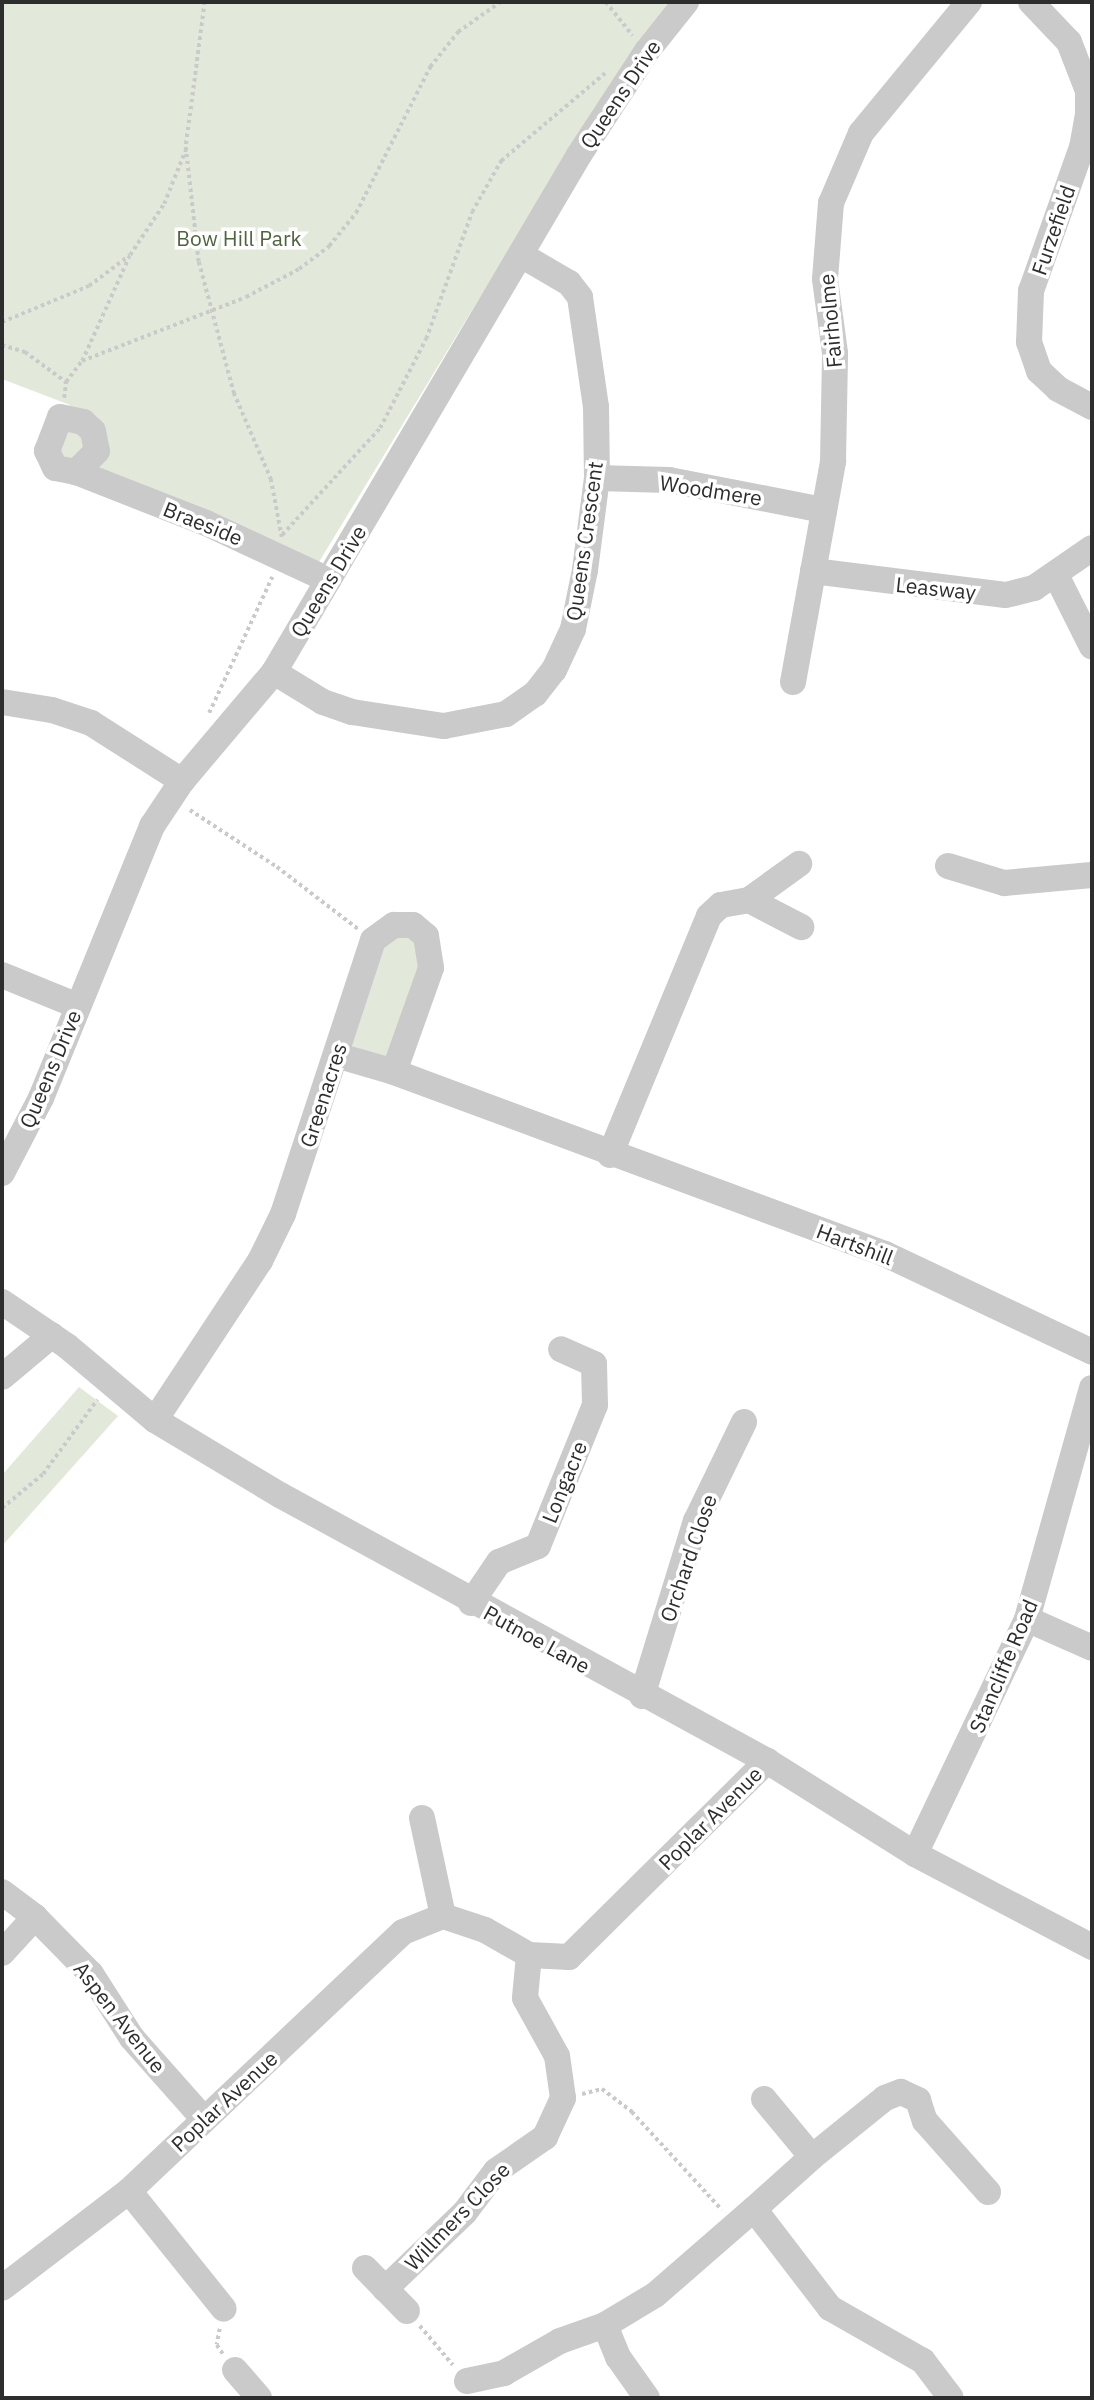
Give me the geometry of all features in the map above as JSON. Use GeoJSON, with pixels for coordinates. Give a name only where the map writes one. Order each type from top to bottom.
{"type":"FeatureCollection","features":[{"type":"Feature","properties":{"kind":"street","name":"Queens Drive"},"geometry":{"type":"LineString","coordinates":[[2,1173],[41,1098],[152,826],[176,789],[274,672],[523,256],[579,155],[647,51],[686,2]]}},
{"type":"Feature","properties":{"kind":"street","name":"Fairholme"},"geometry":{"type":"LineString","coordinates":[[793,682],[824,510],[836,413],[835,353],[825,278],[831,203],[861,132],[969,2]]}},
{"type":"Feature","properties":{"kind":"street","name":"Furzefield"},"geometry":{"type":"LineString","coordinates":[[1031,2],[1069,42],[1087,90],[1088,114],[1082,147],[1031,290],[1029,342],[1040,371],[1058,389],[1092,407]]}},
{"type":"Feature","properties":{"kind":"street","name":"Queens Crescent"},"geometry":{"type":"LineString","coordinates":[[274,672],[323,702],[352,712],[444,726],[506,714],[535,694],[554,670],[573,629],[597,478],[596,407],[580,297],[569,283],[523,256]]}},
{"type":"Feature","properties":{"kind":"street","name":"Braeside"},"geometry":{"type":"LineString","coordinates":[[60,417],[47,452],[55,468],[76,472],[282,546],[328,580]]}},
{"type":"Feature","properties":{"kind":"street"},"geometry":{"type":"LineString","coordinates":[[60,417],[83,422],[93,431],[97,451],[76,472]]}},
{"type":"Feature","properties":{"kind":"street","name":"Woodmere"},"geometry":{"type":"LineString","coordinates":[[597,478],[669,481],[824,510]]}},
{"type":"Feature","properties":{"kind":"street","name":"Leasway"},"geometry":{"type":"LineString","coordinates":[[813,571],[1006,595],[1034,588],[1092,548]]}},
{"type":"Feature","properties":{"kind":"street"},"geometry":{"type":"LineString","coordinates":[[1056,575],[1092,647]]}},
{"type":"Feature","properties":{"kind":"street"},"geometry":{"type":"LineString","coordinates":[[2,702],[52,710],[91,723],[176,789]]}},
{"type":"Feature","properties":{"kind":"street"},"geometry":{"type":"LineString","coordinates":[[610,1155],[659,1044],[709,916],[721,905],[749,900],[799,864]]}},
{"type":"Feature","properties":{"kind":"street"},"geometry":{"type":"LineString","coordinates":[[948,866],[1004,883],[1092,875]]}},
{"type":"Feature","properties":{"kind":"street"},"geometry":{"type":"LineString","coordinates":[[749,900],[801,927]]}},
{"type":"Feature","properties":{"kind":"street"},"geometry":{"type":"LineString","coordinates":[[373,940],[394,925],[413,925],[426,936],[432,951],[431,968],[394,1072]]}},
{"type":"Feature","properties":{"kind":"street","name":"Greenacres"},"geometry":{"type":"LineString","coordinates":[[155,1420],[260,1261],[283,1214],[373,940]]}},
{"type":"Feature","properties":{"kind":"street"},"geometry":{"type":"LineString","coordinates":[[2,975],[78,1006]]}},
{"type":"Feature","properties":{"kind":"street","name":"Hartshill"},"geometry":{"type":"LineString","coordinates":[[336,1055],[394,1072],[610,1155],[886,1254],[1092,1352]]}},
{"type":"Feature","properties":{"kind":"street","name":"Putnoe Lane"},"geometry":{"type":"LineString","coordinates":[[2,1302],[52,1335],[155,1420],[471,1603],[767,1761],[915,1854],[1092,1947]]}},
{"type":"Feature","properties":{"kind":"street"},"geometry":{"type":"LineString","coordinates":[[2,1377],[52,1335]]}},
{"type":"Feature","properties":{"kind":"street","name":"Longacre"},"geometry":{"type":"LineString","coordinates":[[471,1603],[499,1562],[538,1546],[594,1405],[594,1364],[561,1349]]}},
{"type":"Feature","properties":{"kind":"street","name":"Stancliffe Road"},"geometry":{"type":"LineString","coordinates":[[915,1854],[1027,1619],[1092,1388]]}},
{"type":"Feature","properties":{"kind":"street","name":"Orchard Close"},"geometry":{"type":"LineString","coordinates":[[642,1696],[696,1521],[744,1422]]}},
{"type":"Feature","properties":{"kind":"street"},"geometry":{"type":"LineString","coordinates":[[1027,1619],[1092,1648]]}},
{"type":"Feature","properties":{"kind":"street","name":"Poplar Avenue"},"geometry":{"type":"LineString","coordinates":[[2,2288],[129,2191],[402,1932],[443,1916],[485,1930],[529,1955],[569,1957],[767,1761]]}},
{"type":"Feature","properties":{"kind":"street"},"geometry":{"type":"LineString","coordinates":[[422,1818],[443,1916]]}},
{"type":"Feature","properties":{"kind":"street","name":"Aspen Avenue"},"geometry":{"type":"LineString","coordinates":[[2,1892],[35,1917],[90,1974],[132,2038],[204,2119]]}},
{"type":"Feature","properties":{"kind":"street"},"geometry":{"type":"LineString","coordinates":[[2,1953],[35,1917]]}},
{"type":"Feature","properties":{"kind":"street"},"geometry":{"type":"LineString","coordinates":[[529,1955],[525,1998],[557,2056],[563,2098]]}},
{"type":"Feature","properties":{"kind":"street"},"geometry":{"type":"LineString","coordinates":[[467,2381],[504,2373],[560,2341],[605,2325],[655,2295],[812,2157],[885,2098],[901,2092],[918,2100],[925,2121],[988,2192]]}},
{"type":"Feature","properties":{"kind":"street","name":"Willmers Close"},"geometry":{"type":"LineString","coordinates":[[385,2289],[464,2212],[496,2171],[545,2137],[563,2098]]}},
{"type":"Feature","properties":{"kind":"street"},"geometry":{"type":"LineString","coordinates":[[764,2099],[812,2157]]}},
{"type":"Feature","properties":{"kind":"street"},"geometry":{"type":"LineString","coordinates":[[129,2191],[224,2309]]}},
{"type":"Feature","properties":{"kind":"street"},"geometry":{"type":"LineString","coordinates":[[745,2216],[830,2308],[923,2361],[951,2398]]}},
{"type":"Feature","properties":{"kind":"street"},"geometry":{"type":"LineString","coordinates":[[365,2268],[407,2311]]}},
{"type":"Feature","properties":{"kind":"street"},"geometry":{"type":"LineString","coordinates":[[605,2325],[618,2357],[647,2398]]}},
{"type":"Feature","properties":{"kind":"street"},"geometry":{"type":"LineString","coordinates":[[232,2383],[259,2398]]}},
{"type":"Feature","properties":{"kind":"path"},"geometry":{"type":"LineString","coordinates":[[60,417],[66,382],[82,361],[130,255],[164,204],[186,147],[205,2]]}},
{"type":"Feature","properties":{"kind":"path"},"geometry":{"type":"LineString","coordinates":[[204,9],[212,2]]}},
{"type":"Feature","properties":{"kind":"path"},"geometry":{"type":"LineString","coordinates":[[82,361],[211,310],[299,269],[329,246],[356,213],[430,67],[458,32],[500,2]]}},
{"type":"Feature","properties":{"kind":"path"},"geometry":{"type":"LineString","coordinates":[[606,2],[647,51]]}},
{"type":"Feature","properties":{"kind":"path"},"geometry":{"type":"LineString","coordinates":[[204,725],[282,546],[380,428],[426,339],[472,212],[501,161],[614,65]]}},
{"type":"Feature","properties":{"kind":"path"},"geometry":{"type":"LineString","coordinates":[[186,147],[199,262],[234,393],[271,479],[282,546]]}},
{"type":"Feature","properties":{"kind":"path"},"geometry":{"type":"LineString","coordinates":[[2,322],[89,286],[130,255]]}},
{"type":"Feature","properties":{"kind":"path"},"geometry":{"type":"LineString","coordinates":[[2,345],[25,352],[66,382]]}},
{"type":"Feature","properties":{"kind":"path"},"geometry":{"type":"LineString","coordinates":[[176,789],[373,940]]}},
{"type":"Feature","properties":{"kind":"path"},"geometry":{"type":"LineString","coordinates":[[2,1508],[43,1474],[108,1382]]}},
{"type":"Feature","properties":{"kind":"path"},"geometry":{"type":"LineString","coordinates":[[563,2098],[602,2089],[632,2112],[745,2216]]}},
{"type":"Feature","properties":{"kind":"path"},"geometry":{"type":"LineString","coordinates":[[224,2309],[217,2345],[232,2383]]}},
{"type":"Feature","properties":{"kind":"path"},"geometry":{"type":"LineString","coordinates":[[407,2311],[467,2381]]}},
{"type":"Feature","properties":{"kind":"green space","name":"Bow Hill Park"},"geometry":{"type":"Polygon","coordinates":[[[2,2],[670,2],[598,103],[319,562],[53,452],[70,405],[2,379],[2,2]]]}},
{"type":"Feature","properties":{"kind":"green space"},"geometry":{"type":"Polygon","coordinates":[[[412,933],[423,957],[387,1058],[347,1044],[387,936],[412,933]]]}},
{"type":"Feature","properties":{"kind":"green space"},"geometry":{"type":"Polygon","coordinates":[[[79,1387],[118,1416],[2,1546],[2,1475],[79,1387]]]}}]}
